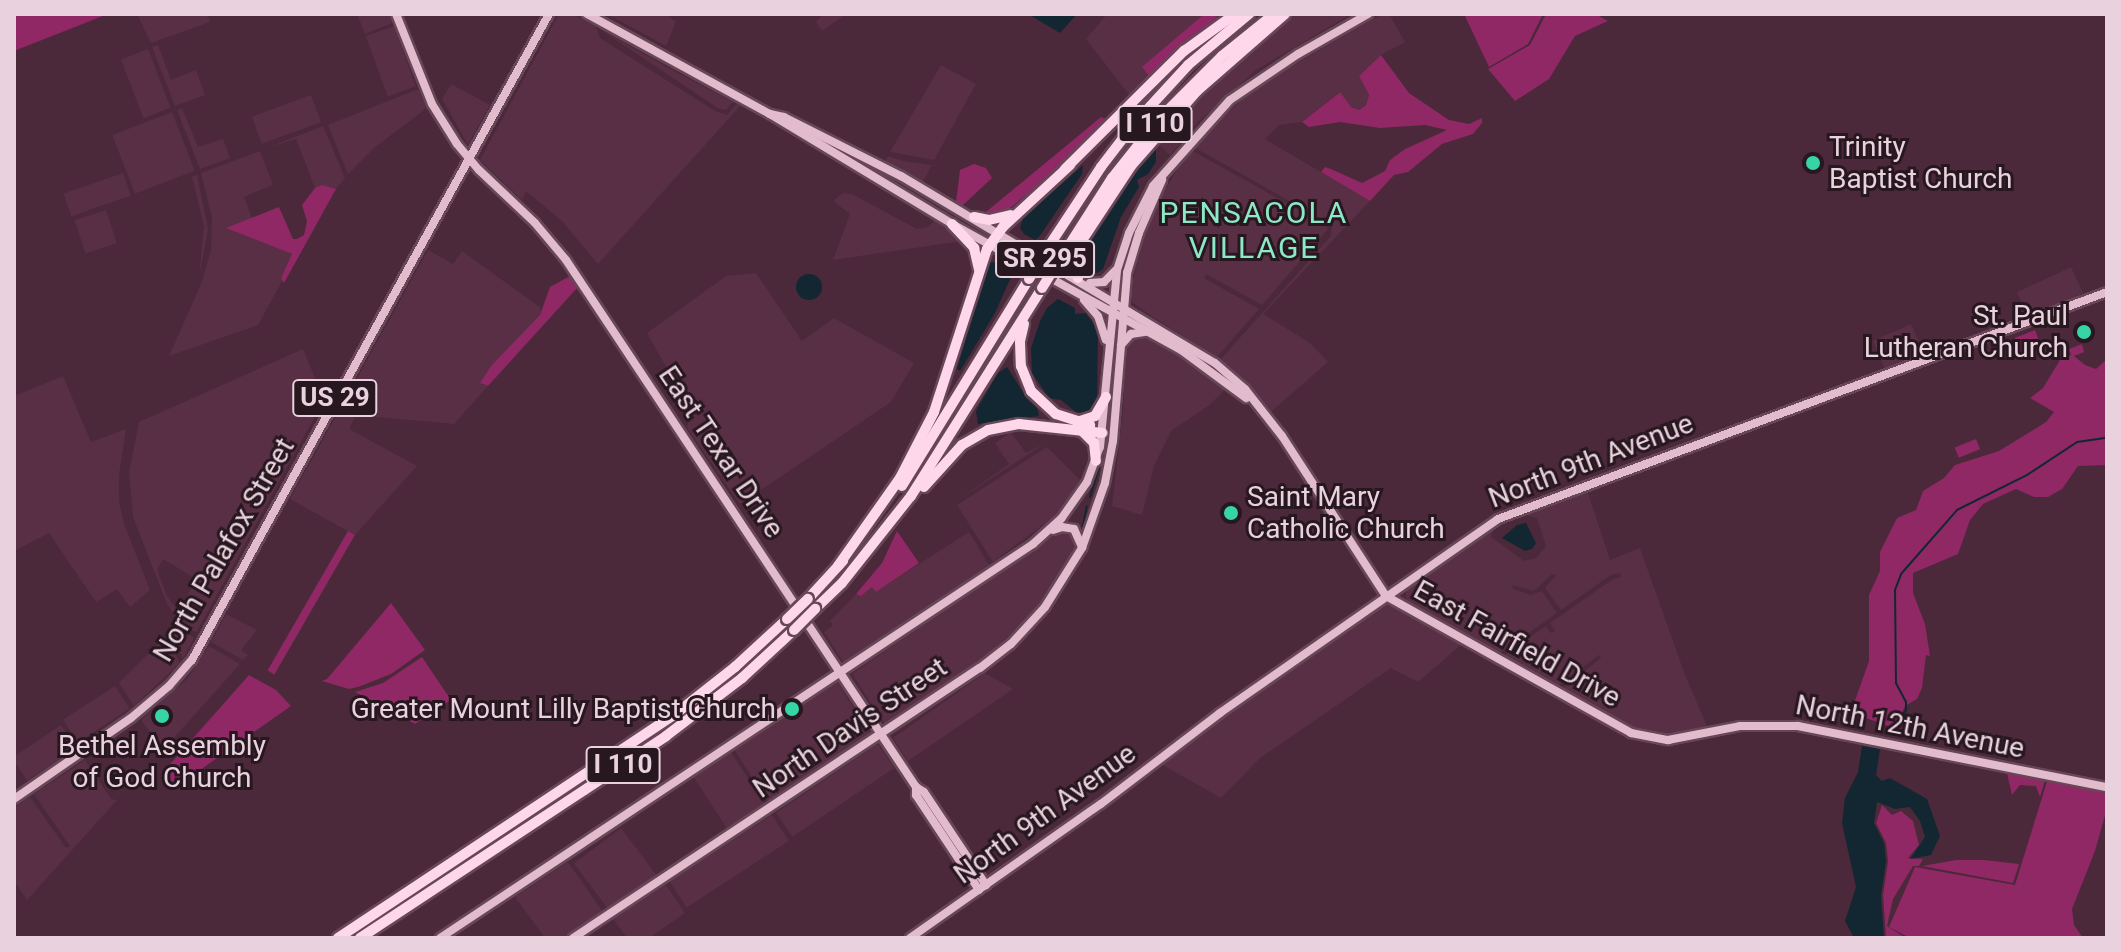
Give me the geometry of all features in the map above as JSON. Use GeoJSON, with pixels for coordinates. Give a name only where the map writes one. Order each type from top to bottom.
{"type":"FeatureCollection","features":[{"type":"Feature","properties":{"kind":"highway"},"geometry":{"type":"LineString","coordinates":[[838,566],[900,478],[934,412],[979,272],[998,232],[1184,51],[1235,14]]}},
{"type":"Feature","properties":{"kind":"highway","name":"I 110"},"geometry":{"type":"LineString","coordinates":[[437,880],[674,715],[735,667],[808,599],[838,566],[913,470],[1047,249],[1101,167],[1134,124],[1188,65],[1249,14]]}},
{"type":"Feature","properties":{"kind":"highway","name":"I 110"},"geometry":{"type":"LineString","coordinates":[[360,938],[412,896],[666,736],[742,678],[842,583],[902,507],[1112,178],[1151,128],[1214,64],[1275,14]]}},
{"type":"Feature","properties":{"kind":"highway"},"geometry":{"type":"LineString","coordinates":[[1082,281],[1071,266],[1073,254],[1131,166],[1197,91],[1285,14]]}},
{"type":"Feature","properties":{"kind":"highway"},"geometry":{"type":"LineString","coordinates":[[974,217],[989,220],[1008,217],[1070,165]]}},
{"type":"Feature","properties":{"kind":"highway"},"geometry":{"type":"LineString","coordinates":[[952,224],[974,248],[979,272]]}},
{"type":"Feature","properties":{"kind":"highway"},"geometry":{"type":"LineString","coordinates":[[1033,304],[1020,342],[1025,379],[1043,405],[1069,420],[1108,431]]}},
{"type":"Feature","properties":{"kind":"highway"},"geometry":{"type":"LineString","coordinates":[[1069,420],[1092,419],[1106,397]]}},
{"type":"Feature","properties":{"kind":"highway"},"geometry":{"type":"LineString","coordinates":[[902,507],[914,499],[952,454],[980,433],[1019,424],[1108,431]]}},
{"type":"Feature","properties":{"kind":"highway"},"geometry":{"type":"LineString","coordinates":[[1077,430],[1093,440],[1096,461]]}},
{"type":"Feature","properties":{"kind":"highway","name":"I 110"},"geometry":{"type":"LineString","coordinates":[[338,938],[372,915],[412,896]]}},
{"type":"Feature","properties":{"kind":"highway"},"geometry":{"type":"LineString","coordinates":[[331,938],[372,915]]}},
{"type":"Feature","properties":{"kind":"main road","name":"East Texar Drive"},"geometry":{"type":"LineString","coordinates":[[396,14],[432,104],[469,158],[535,223],[566,260],[916,787],[916,795],[983,888]]}},
{"type":"Feature","properties":{"kind":"main road","name":"North Palafox Street"},"geometry":{"type":"LineString","coordinates":[[14,799],[131,718],[185,669],[549,14]]}},
{"type":"Feature","properties":{"kind":"main road","name":"East Fairfield Drive"},"geometry":{"type":"LineString","coordinates":[[587,14],[729,90],[952,224],[1199,361],[1262,411]]}},
{"type":"Feature","properties":{"kind":"main road"},"geometry":{"type":"LineString","coordinates":[[1108,431],[1106,397],[1113,300],[1118,267],[1140,209],[1163,175],[1207,122],[1230,100],[1298,54],[1368,14]]}},
{"type":"Feature","properties":{"kind":"main road","name":"East Fairfield Drive"},"geometry":{"type":"LineString","coordinates":[[770,114],[784,117],[901,176],[1215,363],[1245,389],[1262,411],[1386,596],[1622,728],[1656,739]]}},
{"type":"Feature","properties":{"kind":"main road"},"geometry":{"type":"LineString","coordinates":[[1043,536],[1075,501],[1108,431],[1122,306],[1134,247],[1163,175]]}},
{"type":"Feature","properties":{"kind":"main road"},"geometry":{"type":"LineString","coordinates":[[1082,281],[1104,282],[1118,267]]}},
{"type":"Feature","properties":{"kind":"main road","name":"North 9th Avenue"},"geometry":{"type":"LineString","coordinates":[[910,938],[1101,804],[1182,740],[1476,531],[1514,511],[2107,292]]}},
{"type":"Feature","properties":{"kind":"main road"},"geometry":{"type":"LineString","coordinates":[[1078,294],[1098,316],[1109,344]]}},
{"type":"Feature","properties":{"kind":"main road"},"geometry":{"type":"LineString","coordinates":[[1119,349],[1131,334],[1147,332]]}},
{"type":"Feature","properties":{"kind":"main road","name":"North Davis Street"},"geometry":{"type":"LineString","coordinates":[[573,938],[1011,644],[1051,599],[1082,548],[1099,504],[1108,431]]}},
{"type":"Feature","properties":{"kind":"main road"},"geometry":{"type":"LineString","coordinates":[[440,938],[1043,536],[1062,527],[1070,527],[1080,535],[1082,548]]}},
{"type":"Feature","properties":{"kind":"main road"},"geometry":{"type":"LineString","coordinates":[[1404,583],[1403,597],[1411,611]]}},
{"type":"Feature","properties":{"kind":"main road","name":"North 12th Avenue"},"geometry":{"type":"LineString","coordinates":[[1656,739],[1767,724],[1864,737],[2107,787]]}},
{"type":"Feature","properties":{"kind":"shaded area"},"geometry":{"type":"Polygon","coordinates":[[[14,14],[108,14],[14,51],[14,14]]]}},
{"type":"Feature","properties":{"kind":"shaded area"},"geometry":{"type":"Polygon","coordinates":[[[137,14],[207,14],[210,22],[151,43],[137,14]]]}},
{"type":"Feature","properties":{"kind":"shaded area"},"geometry":{"type":"Polygon","coordinates":[[[357,14],[389,14],[392,23],[365,34],[357,14]]]}},
{"type":"Feature","properties":{"kind":"shaded area"},"geometry":{"type":"Polygon","coordinates":[[[559,14],[572,14],[596,27],[600,38],[715,111],[727,115],[736,104],[740,106],[598,264],[562,221],[526,191],[522,200],[480,160],[559,14]]]}},
{"type":"Feature","properties":{"kind":"shaded area"},"geometry":{"type":"Polygon","coordinates":[[[607,14],[666,14],[676,22],[666,46],[607,14]]]}},
{"type":"Feature","properties":{"kind":"shaded area"},"geometry":{"type":"Polygon","coordinates":[[[823,14],[846,14],[822,31],[816,22],[823,14]]]}},
{"type":"Feature","properties":{"kind":"shaded area"},"geometry":{"type":"Polygon","coordinates":[[[1107,14],[1204,14],[1143,67],[1150,77],[1130,96],[1086,39],[1107,14]]]}},
{"type":"Feature","properties":{"kind":"shaded area"},"geometry":{"type":"Polygon","coordinates":[[[1204,14],[1220,14],[1150,77],[1142,67],[1204,14]]]}},
{"type":"Feature","properties":{"kind":"shaded area"},"geometry":{"type":"Polygon","coordinates":[[[1293,14],[1351,14],[1256,70],[1197,123],[1170,155],[1154,141],[1239,55],[1293,14]]]}},
{"type":"Feature","properties":{"kind":"shaded area"},"geometry":{"type":"Polygon","coordinates":[[[1382,14],[1389,14],[1405,42],[1381,55],[1359,76],[1369,95],[1366,104],[1359,110],[1351,107],[1339,92],[1302,122],[1279,125],[1265,139],[1370,201],[1263,314],[1310,343],[1328,362],[1272,411],[1220,360],[1331,236],[1332,225],[1192,146],[1256,87],[1382,14]]]}},
{"type":"Feature","properties":{"kind":"shaded area"},"geometry":{"type":"Polygon","coordinates":[[[1464,14],[1543,14],[1528,44],[1489,67],[1464,14]]]}},
{"type":"Feature","properties":{"kind":"shaded area"},"geometry":{"type":"Polygon","coordinates":[[[1546,14],[1595,14],[1608,21],[1575,36],[1549,79],[1515,101],[1488,69],[1530,45],[1546,14]]]}},
{"type":"Feature","properties":{"kind":"shaded area"},"geometry":{"type":"Polygon","coordinates":[[[394,26],[416,86],[388,96],[366,36],[394,26]]]}},
{"type":"Feature","properties":{"kind":"shaded area"},"geometry":{"type":"Polygon","coordinates":[[[601,30],[733,102],[726,110],[718,108],[601,30]]]}},
{"type":"Feature","properties":{"kind":"shaded area"},"geometry":{"type":"Polygon","coordinates":[[[158,45],[171,80],[196,70],[205,95],[175,106],[152,47],[158,45]]]}},
{"type":"Feature","properties":{"kind":"shaded area"},"geometry":{"type":"Polygon","coordinates":[[[148,49],[171,108],[144,118],[121,59],[148,49]]]}},
{"type":"Feature","properties":{"kind":"shaded area"},"geometry":{"type":"Polygon","coordinates":[[[1381,55],[1409,93],[1449,120],[1469,124],[1482,118],[1482,123],[1473,134],[1442,144],[1408,172],[1394,175],[1370,201],[1321,172],[1325,167],[1362,183],[1385,171],[1390,160],[1405,149],[1447,130],[1425,125],[1380,128],[1340,122],[1309,127],[1302,122],[1340,92],[1351,107],[1359,110],[1366,105],[1369,95],[1359,76],[1381,55]]]}},
{"type":"Feature","properties":{"kind":"shaded area"},"geometry":{"type":"Polygon","coordinates":[[[941,65],[976,84],[934,160],[890,152],[941,65]]]}},
{"type":"Feature","properties":{"kind":"shaded area"},"geometry":{"type":"Polygon","coordinates":[[[451,84],[490,105],[468,145],[442,99],[451,84]]]}},
{"type":"Feature","properties":{"kind":"shaded area"},"geometry":{"type":"Polygon","coordinates":[[[418,89],[426,107],[423,111],[374,148],[348,174],[328,125],[418,89]]]}},
{"type":"Feature","properties":{"kind":"shaded area"},"geometry":{"type":"Polygon","coordinates":[[[311,95],[321,122],[262,144],[252,117],[311,95]]]}},
{"type":"Feature","properties":{"kind":"shaded area"},"geometry":{"type":"Polygon","coordinates":[[[182,108],[198,147],[223,139],[230,158],[200,169],[177,110],[182,108]]]}},
{"type":"Feature","properties":{"kind":"shaded area"},"geometry":{"type":"Polygon","coordinates":[[[172,112],[195,171],[135,194],[112,135],[172,112]]]}},
{"type":"Feature","properties":{"kind":"shaded area"},"geometry":{"type":"Polygon","coordinates":[[[1101,117],[1108,120],[1084,148],[998,218],[981,216],[1101,117]]]}},
{"type":"Feature","properties":{"kind":"shaded area"},"geometry":{"type":"Polygon","coordinates":[[[323,126],[345,178],[336,189],[315,188],[296,139],[264,149],[323,126]]]}},
{"type":"Feature","properties":{"kind":"shaded area"},"geometry":{"type":"Polygon","coordinates":[[[1189,149],[1328,229],[1262,305],[1206,274],[1204,278],[1259,309],[1217,357],[1150,315],[1132,302],[1129,295],[1149,218],[1189,149]]]}},
{"type":"Feature","properties":{"kind":"shaded area"},"geometry":{"type":"Polygon","coordinates":[[[260,151],[273,185],[244,197],[252,218],[227,228],[292,254],[282,281],[258,325],[169,356],[201,284],[211,251],[212,217],[201,173],[260,151]]]}},
{"type":"Feature","properties":{"kind":"shaded area"},"geometry":{"type":"Polygon","coordinates":[[[888,156],[932,165],[922,183],[884,163],[888,156]]]}},
{"type":"Feature","properties":{"kind":"shaded area"},"geometry":{"type":"Polygon","coordinates":[[[974,164],[986,168],[992,178],[962,206],[956,202],[960,170],[974,164]]]}},
{"type":"Feature","properties":{"kind":"shaded area"},"geometry":{"type":"Polygon","coordinates":[[[123,173],[131,196],[71,216],[63,194],[123,173]]]}},
{"type":"Feature","properties":{"kind":"shaded area"},"geometry":{"type":"Polygon","coordinates":[[[197,175],[208,229],[199,278],[204,226],[192,177],[197,175]]]}},
{"type":"Feature","properties":{"kind":"shaded area"},"geometry":{"type":"Polygon","coordinates":[[[322,185],[336,189],[284,283],[281,278],[292,254],[226,228],[279,207],[293,239],[297,239],[304,235],[307,221],[302,205],[315,188],[322,185]]]}},
{"type":"Feature","properties":{"kind":"shaded area"},"geometry":{"type":"Polygon","coordinates":[[[843,193],[852,194],[917,229],[928,227],[935,220],[962,241],[833,260],[850,214],[833,201],[843,193]]]}},
{"type":"Feature","properties":{"kind":"shaded area"},"geometry":{"type":"Polygon","coordinates":[[[106,210],[117,243],[85,253],[75,220],[106,210]]]}},
{"type":"Feature","properties":{"kind":"shaded area"},"geometry":{"type":"Polygon","coordinates":[[[428,250],[453,264],[462,251],[541,308],[540,315],[481,384],[488,386],[454,424],[356,415],[349,429],[417,466],[355,535],[290,499],[428,250]]]}},
{"type":"Feature","properties":{"kind":"shaded area"},"geometry":{"type":"Polygon","coordinates":[[[2071,267],[2083,293],[2029,319],[2017,292],[2071,267]]]}},
{"type":"Feature","properties":{"kind":"shaded area"},"geometry":{"type":"Polygon","coordinates":[[[756,273],[802,341],[834,318],[914,363],[891,402],[740,504],[687,428],[690,409],[647,333],[726,276],[756,273]]]}},
{"type":"Feature","properties":{"kind":"shaded area"},"geometry":{"type":"Polygon","coordinates":[[[570,276],[578,287],[488,386],[480,383],[491,366],[540,315],[550,287],[570,276]]]}},
{"type":"Feature","properties":{"kind":"shaded area"},"geometry":{"type":"Polygon","coordinates":[[[1911,324],[1924,353],[1886,370],[1873,341],[1911,324]]]}},
{"type":"Feature","properties":{"kind":"shaded area"},"geometry":{"type":"Polygon","coordinates":[[[2035,330],[2043,351],[2022,358],[2014,338],[2035,330]]]}},
{"type":"Feature","properties":{"kind":"shaded area"},"geometry":{"type":"Polygon","coordinates":[[[1140,334],[1196,362],[1227,388],[1208,406],[1171,431],[1154,466],[1142,515],[1112,506],[1123,410],[1125,349],[1128,339],[1140,334]]]}},
{"type":"Feature","properties":{"kind":"shaded area"},"geometry":{"type":"Polygon","coordinates":[[[2082,344],[2084,352],[2074,356],[2085,365],[2096,369],[2107,359],[2107,465],[2078,466],[2062,489],[2048,497],[2034,497],[2016,489],[1983,504],[1970,520],[1958,554],[1913,573],[1913,593],[1925,624],[1930,656],[1926,655],[1922,688],[1917,699],[1905,706],[1897,724],[1891,727],[1863,717],[1860,723],[1852,709],[1869,661],[1869,595],[1880,571],[1880,552],[1897,518],[1916,510],[1923,491],[1944,478],[1955,465],[1999,451],[2046,422],[2054,412],[2030,398],[2043,388],[2060,360],[2071,355],[2069,349],[2082,344]]]}},
{"type":"Feature","properties":{"kind":"shaded area"},"geometry":{"type":"Polygon","coordinates":[[[303,349],[324,400],[196,633],[178,620],[167,604],[133,517],[129,472],[139,422],[303,349]],[[163,559],[157,570],[167,596],[179,612],[196,579],[163,559]]]}},
{"type":"Feature","properties":{"kind":"shaded area"},"geometry":{"type":"Polygon","coordinates":[[[63,376],[91,442],[126,429],[119,475],[119,501],[124,524],[150,590],[130,607],[117,589],[96,602],[49,533],[14,551],[14,396],[63,376]]]}},
{"type":"Feature","properties":{"kind":"shaded area"},"geometry":{"type":"Polygon","coordinates":[[[1011,432],[1026,453],[1044,444],[955,502],[1009,464],[995,443],[1011,432]]]}},
{"type":"Feature","properties":{"kind":"shaded area"},"geometry":{"type":"Polygon","coordinates":[[[1976,439],[1980,449],[1959,458],[1955,448],[1976,439]]]}},
{"type":"Feature","properties":{"kind":"shaded area"},"geometry":{"type":"Polygon","coordinates":[[[1047,447],[1082,482],[1052,518],[993,562],[957,505],[1047,447]]]}},
{"type":"Feature","properties":{"kind":"shaded area"},"geometry":{"type":"Polygon","coordinates":[[[1587,490],[1610,560],[1640,548],[1685,675],[1708,728],[1668,737],[1639,733],[1559,691],[1601,658],[1599,655],[1555,688],[1500,658],[1546,626],[1551,633],[1555,631],[1550,623],[1613,579],[1621,577],[1621,573],[1611,575],[1561,610],[1545,588],[1556,575],[1552,574],[1534,591],[1512,585],[1513,589],[1531,595],[1542,591],[1557,613],[1496,656],[1413,609],[1406,599],[1406,588],[1494,526],[1587,490]],[[1524,515],[1494,526],[1491,537],[1524,561],[1536,558],[1546,546],[1537,518],[1524,515]]]}},
{"type":"Feature","properties":{"kind":"shaded area"},"geometry":{"type":"Polygon","coordinates":[[[1062,529],[1069,530],[1080,543],[1056,582],[1025,621],[983,658],[884,723],[852,674],[1062,529]]]}},
{"type":"Feature","properties":{"kind":"shaded area"},"geometry":{"type":"Polygon","coordinates":[[[348,531],[355,535],[274,674],[268,670],[348,531]]]}},
{"type":"Feature","properties":{"kind":"shaded area"},"geometry":{"type":"Polygon","coordinates":[[[897,531],[919,563],[876,592],[872,587],[861,596],[856,594],[882,563],[897,531]]]}},
{"type":"Feature","properties":{"kind":"shaded area"},"geometry":{"type":"Polygon","coordinates":[[[969,532],[989,565],[845,665],[824,632],[833,625],[830,621],[856,594],[861,596],[872,587],[877,591],[969,532]]]}},
{"type":"Feature","properties":{"kind":"shaded area"},"geometry":{"type":"Polygon","coordinates":[[[1389,600],[1463,643],[1418,682],[1391,668],[1260,758],[1221,798],[1159,763],[1389,600]]]}},
{"type":"Feature","properties":{"kind":"shaded area"},"geometry":{"type":"Polygon","coordinates":[[[391,603],[425,650],[391,674],[358,687],[349,689],[322,681],[327,679],[391,603]]]}},
{"type":"Feature","properties":{"kind":"shaded area"},"geometry":{"type":"Polygon","coordinates":[[[226,614],[257,630],[241,650],[248,655],[243,660],[211,642],[226,614]]]}},
{"type":"Feature","properties":{"kind":"shaded area"},"geometry":{"type":"Polygon","coordinates":[[[175,623],[194,638],[183,659],[170,631],[175,623]]]}},
{"type":"Feature","properties":{"kind":"shaded area"},"geometry":{"type":"Polygon","coordinates":[[[166,636],[180,663],[134,706],[119,683],[166,636]]]}},
{"type":"Feature","properties":{"kind":"shaded area"},"geometry":{"type":"Polygon","coordinates":[[[209,646],[240,664],[163,750],[141,720],[188,678],[209,646]]]}},
{"type":"Feature","properties":{"kind":"shaded area"},"geometry":{"type":"Polygon","coordinates":[[[422,657],[451,700],[415,724],[355,692],[383,683],[422,657]]]}},
{"type":"Feature","properties":{"kind":"shaded area"},"geometry":{"type":"Polygon","coordinates":[[[985,673],[1013,689],[908,761],[893,738],[985,673]]]}},
{"type":"Feature","properties":{"kind":"shaded area"},"geometry":{"type":"Polygon","coordinates":[[[249,675],[276,690],[291,706],[176,787],[164,771],[249,675]]]}},
{"type":"Feature","properties":{"kind":"shaded area"},"geometry":{"type":"Polygon","coordinates":[[[837,682],[871,734],[768,801],[734,749],[837,682]]]}},
{"type":"Feature","properties":{"kind":"shaded area"},"geometry":{"type":"Polygon","coordinates":[[[115,686],[130,709],[78,742],[63,720],[115,686]]]}},
{"type":"Feature","properties":{"kind":"shaded area"},"geometry":{"type":"Polygon","coordinates":[[[61,725],[76,747],[27,780],[14,757],[61,725]]]}},
{"type":"Feature","properties":{"kind":"shaded area"},"geometry":{"type":"Polygon","coordinates":[[[878,744],[894,768],[792,837],[776,813],[878,744]]]}},
{"type":"Feature","properties":{"kind":"shaded area"},"geometry":{"type":"Polygon","coordinates":[[[731,752],[765,804],[727,829],[693,777],[731,752]]]}},
{"type":"Feature","properties":{"kind":"shaded area"},"geometry":{"type":"Polygon","coordinates":[[[85,760],[111,799],[117,800],[27,900],[14,881],[14,808],[30,797],[66,848],[70,846],[34,794],[85,760]]]}},
{"type":"Feature","properties":{"kind":"shaded area"},"geometry":{"type":"Polygon","coordinates":[[[2006,769],[2046,777],[2040,797],[2036,786],[2020,785],[2012,795],[2006,769]]]}},
{"type":"Feature","properties":{"kind":"shaded area"},"geometry":{"type":"Polygon","coordinates":[[[2049,775],[2107,787],[2107,808],[2095,851],[2072,909],[2074,925],[2083,938],[1910,938],[1889,927],[1915,867],[2015,885],[2049,775]]]}},
{"type":"Feature","properties":{"kind":"shaded area"},"geometry":{"type":"Polygon","coordinates":[[[1882,805],[1892,815],[1901,811],[1913,821],[1919,845],[1908,858],[1923,859],[1919,866],[1913,866],[1893,899],[1887,926],[1906,938],[1886,938],[1883,895],[1888,861],[1886,843],[1876,823],[1882,805]]]}},
{"type":"Feature","properties":{"kind":"shaded area"},"geometry":{"type":"Polygon","coordinates":[[[772,815],[789,841],[687,907],[670,881],[772,815]]]}},
{"type":"Feature","properties":{"kind":"shaded area"},"geometry":{"type":"Polygon","coordinates":[[[621,828],[657,876],[610,911],[574,864],[621,828]]]}},
{"type":"Feature","properties":{"kind":"shaded area"},"geometry":{"type":"Polygon","coordinates":[[[1956,860],[2019,864],[2013,883],[1922,866],[1956,860]]]}},
{"type":"Feature","properties":{"kind":"shaded area"},"geometry":{"type":"Polygon","coordinates":[[[568,862],[603,912],[564,938],[545,938],[515,897],[568,862]]]}},
{"type":"Feature","properties":{"kind":"shaded area"},"geometry":{"type":"Polygon","coordinates":[[[666,885],[685,913],[649,938],[627,938],[613,919],[666,885]]]}},
{"type":"Feature","properties":{"kind":"water"},"geometry":{"type":"Polygon","coordinates":[[[1028,14],[1077,14],[1060,33],[1028,14]]]}},
{"type":"Feature","properties":{"kind":"water"},"geometry":{"type":"Polygon","coordinates":[[[1156,149],[1156,162],[1148,174],[1137,180],[1139,187],[1121,217],[1103,269],[1097,273],[1081,269],[1077,260],[1085,242],[1125,182],[1150,150],[1156,149]]]}},
{"type":"Feature","properties":{"kind":"water"},"geometry":{"type":"Polygon","coordinates":[[[1083,165],[1082,174],[1039,237],[1035,240],[1024,234],[1020,228],[1023,218],[1083,165]]]}},
{"type":"Feature","properties":{"kind":"water"},"geometry":{"type":"Polygon","coordinates":[[[989,263],[1006,268],[1011,277],[995,313],[960,371],[957,369],[981,287],[989,263]]]}},
{"type":"Feature","properties":{"kind":"water"},"geometry":{"type":"Polygon","coordinates":[[[809,274],[818,278],[822,287],[818,296],[809,300],[800,296],[796,287],[800,278],[809,274]]]}},
{"type":"Feature","properties":{"kind":"water"},"geometry":{"type":"Polygon","coordinates":[[[1058,299],[1075,308],[1075,314],[1086,313],[1098,330],[1097,401],[1088,413],[1076,412],[1061,400],[1049,398],[1032,373],[1031,348],[1040,321],[1047,308],[1058,299]]]}},
{"type":"Feature","properties":{"kind":"water"},"geometry":{"type":"Polygon","coordinates":[[[1007,367],[1028,400],[1037,408],[1039,416],[978,424],[976,411],[998,373],[1007,367]]]}},
{"type":"Feature","properties":{"kind":"water"},"geometry":{"type":"Polygon","coordinates":[[[1526,523],[1536,543],[1532,549],[1525,551],[1502,538],[1517,525],[1526,523]]]}},
{"type":"Feature","properties":{"kind":"water"},"geometry":{"type":"Polygon","coordinates":[[[1862,746],[1880,749],[1876,775],[1882,781],[1890,778],[1927,799],[1940,836],[1931,855],[1910,859],[1925,837],[1920,821],[1910,807],[1895,809],[1877,802],[1874,823],[1884,843],[1886,861],[1881,896],[1884,938],[1854,938],[1845,921],[1856,887],[1842,823],[1845,798],[1858,772],[1862,746]]]}},
{"type":"Feature","properties":{"kind":"waterway"},"geometry":{"type":"LineString","coordinates":[[1895,726],[1906,710],[1906,702],[1896,683],[1895,590],[1901,574],[1957,510],[2027,475],[2077,442],[2107,438]]}},
{"type":"Feature","properties":{"kind":"waterway"},"geometry":{"type":"LineString","coordinates":[[1090,497],[1105,448]]}},
{"type":"Feature","properties":{"kind":"waterway"},"geometry":{"type":"LineString","coordinates":[[1082,531],[1087,506]]}},
{"type":"Feature","properties":{"kind":"place","name":"Trinity Baptist Church"},"geometry":{"type":"Point","coordinates":[1813,163]}},
{"type":"Feature","properties":{"kind":"place","name":"St. Paul Lutheran Church"},"geometry":{"type":"Point","coordinates":[2084,332]}},
{"type":"Feature","properties":{"kind":"place","name":"Saint Mary Catholic Church"},"geometry":{"type":"Point","coordinates":[1231,513]}},
{"type":"Feature","properties":{"kind":"place","name":"Greater Mount Lilly Baptist Church"},"geometry":{"type":"Point","coordinates":[792,709]}},
{"type":"Feature","properties":{"kind":"place","name":"Bethel Assembly of God Church"},"geometry":{"type":"Point","coordinates":[162,716]}},
{"type":"Feature","properties":{"kind":"district","name":"PENSACOLA VILLAGE"},"geometry":{"type":"Point","coordinates":[1254,230]}}]}
